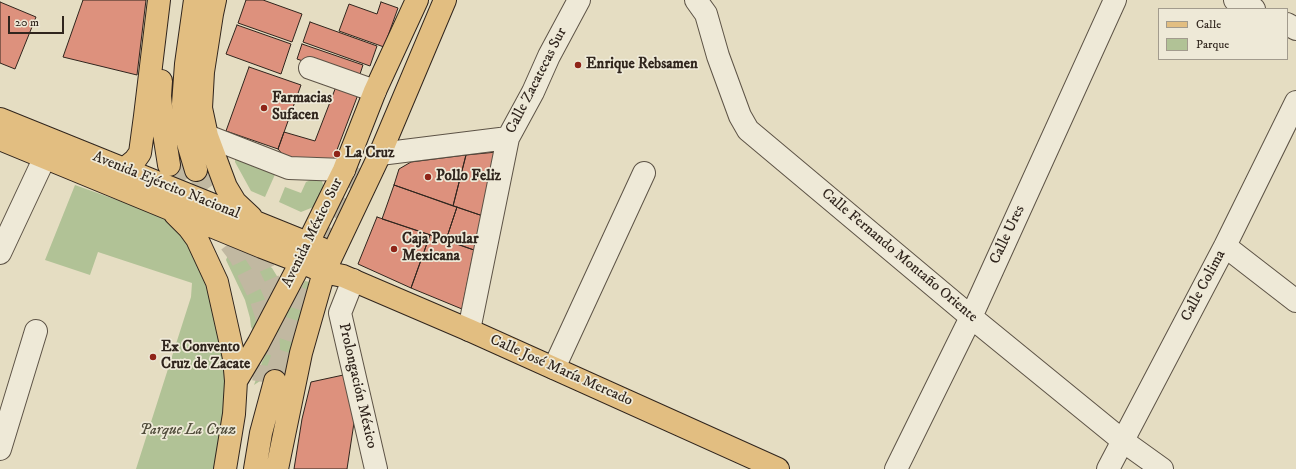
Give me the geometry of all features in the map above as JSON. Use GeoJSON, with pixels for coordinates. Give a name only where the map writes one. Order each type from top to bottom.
{"type":"FeatureCollection","features":[{"type":"Feature","properties":{"kind":"main road"},"geometry":{"type":"LineString","coordinates":[[124,169],[135,160],[140,153],[159,0]]}},
{"type":"Feature","properties":{"kind":"main road"},"geometry":{"type":"LineString","coordinates":[[168,0],[160,96],[169,165]]}},
{"type":"Feature","properties":{"kind":"main road"},"geometry":{"type":"LineString","coordinates":[[195,0],[186,64],[183,104],[185,133],[196,170]]}},
{"type":"Feature","properties":{"kind":"main road"},"geometry":{"type":"LineString","coordinates":[[215,0],[203,72],[201,108],[208,136],[226,187],[235,202],[258,223]]}},
{"type":"Feature","properties":{"kind":"main road","name":"Avenida México Sur"},"geometry":{"type":"LineString","coordinates":[[225,469],[234,414],[236,381],[258,344],[305,252],[344,170],[375,91],[417,0]]}},
{"type":"Feature","properties":{"kind":"main road"},"geometry":{"type":"LineString","coordinates":[[374,123],[430,0]]}},
{"type":"Feature","properties":{"kind":"main road","name":"Avenida México Sur"},"geometry":{"type":"LineString","coordinates":[[277,469],[301,353],[338,270],[380,154],[445,0]]}},
{"type":"Feature","properties":{"kind":"main road","name":"Avenida Ejército Nacional"},"geometry":{"type":"LineString","coordinates":[[0,119],[258,223],[338,270]]}},
{"type":"Feature","properties":{"kind":"main road","name":"Avenida Ejército Nacional"},"geometry":{"type":"LineString","coordinates":[[0,139],[255,244],[305,252]]}},
{"type":"Feature","properties":{"kind":"main road"},"geometry":{"type":"LineString","coordinates":[[170,208],[197,239],[217,282],[234,358],[236,381]]}},
{"type":"Feature","properties":{"kind":"main road","name":"Calle José María Mercado"},"geometry":{"type":"LineString","coordinates":[[338,270],[778,469]]}},
{"type":"Feature","properties":{"kind":"main road"},"geometry":{"type":"LineString","coordinates":[[241,469],[247,436],[269,381],[255,469]]}},
{"type":"Feature","properties":{"kind":"street","name":"Calle Zacatecas Sur"},"geometry":{"type":"LineString","coordinates":[[470,330],[508,138],[579,0]]}},
{"type":"Feature","properties":{"kind":"street","name":"Calle Fernando Montaño Oriente"},"geometry":{"type":"LineString","coordinates":[[696,0],[706,14],[718,56],[740,116],[748,130],[971,317],[1123,441],[1162,469]]}},
{"type":"Feature","properties":{"kind":"street","name":"Calle Ures"},"geometry":{"type":"LineString","coordinates":[[896,469],[971,317],[1115,0]]}},
{"type":"Feature","properties":{"kind":"street"},"geometry":{"type":"LineString","coordinates":[[1235,0],[1252,8]]}},
{"type":"Feature","properties":{"kind":"street"},"geometry":{"type":"LineString","coordinates":[[310,68],[375,91]]}},
{"type":"Feature","properties":{"kind":"street","name":"Calle Colima"},"geometry":{"type":"LineString","coordinates":[[1108,469],[1225,246],[1296,102]]}},
{"type":"Feature","properties":{"kind":"street"},"geometry":{"type":"LineString","coordinates":[[208,136],[289,168],[344,170]]}},
{"type":"Feature","properties":{"kind":"street"},"geometry":{"type":"LineString","coordinates":[[380,154],[508,138]]}},
{"type":"Feature","properties":{"kind":"street"},"geometry":{"type":"LineString","coordinates":[[0,253],[45,157]]}},
{"type":"Feature","properties":{"kind":"street"},"geometry":{"type":"LineString","coordinates":[[554,368],[644,173]]}},
{"type":"Feature","properties":{"kind":"street"},"geometry":{"type":"LineString","coordinates":[[1225,246],[1296,301]]}},
{"type":"Feature","properties":{"kind":"street","name":"Prolongación México"},"geometry":{"type":"LineString","coordinates":[[338,270],[340,313],[376,469]]}},
{"type":"Feature","properties":{"kind":"street"},"geometry":{"type":"LineString","coordinates":[[0,449],[36,331]]}},
{"type":"Feature","properties":{"kind":"green space"},"geometry":{"type":"Polygon","coordinates":[[[235,159],[277,170],[265,197],[251,191],[235,162],[235,159]]]}},
{"type":"Feature","properties":{"kind":"green space"},"geometry":{"type":"Polygon","coordinates":[[[320,176],[324,187],[316,206],[301,212],[279,202],[285,187],[301,193],[306,182],[320,176]]]}},
{"type":"Feature","properties":{"kind":"green space","name":"Parque La Cruz"},"geometry":{"type":"Polygon","coordinates":[[[75,185],[196,229],[229,299],[230,415],[219,469],[136,469],[191,297],[192,283],[98,252],[90,275],[45,260],[75,185]]]}},
{"type":"Feature","properties":{"kind":"green space"},"geometry":{"type":"Polygon","coordinates":[[[232,254],[264,263],[272,268],[280,281],[255,333],[251,327],[245,300],[226,260],[228,255],[232,254]]]}},
{"type":"Feature","properties":{"kind":"green space"},"geometry":{"type":"Polygon","coordinates":[[[305,281],[310,282],[288,385],[268,378],[263,379],[254,385],[262,362],[274,337],[305,281]]]}},
{"type":"Feature","properties":{"kind":"building"},"geometry":{"type":"Polygon","coordinates":[[[83,0],[146,0],[137,75],[63,57],[83,0]]]}},
{"type":"Feature","properties":{"kind":"building"},"geometry":{"type":"Polygon","coordinates":[[[246,0],[263,0],[302,14],[292,42],[238,23],[246,0]]]}},
{"type":"Feature","properties":{"kind":"building"},"geometry":{"type":"Polygon","coordinates":[[[0,2],[36,17],[15,69],[0,63],[0,2]]]}},
{"type":"Feature","properties":{"kind":"building"},"geometry":{"type":"Polygon","coordinates":[[[381,2],[398,8],[384,47],[339,31],[349,4],[377,14],[381,2]]]}},
{"type":"Feature","properties":{"kind":"building"},"geometry":{"type":"Polygon","coordinates":[[[310,22],[377,46],[370,66],[303,42],[310,22]]]}},
{"type":"Feature","properties":{"kind":"building"},"geometry":{"type":"Polygon","coordinates":[[[237,25],[291,44],[281,74],[226,54],[237,25]]]}},
{"type":"Feature","properties":{"kind":"building"},"geometry":{"type":"Polygon","coordinates":[[[302,44],[363,65],[358,80],[297,59],[302,44]]]}},
{"type":"Feature","properties":{"kind":"building","name":"Farmacias Sufacen"},"geometry":{"type":"Polygon","coordinates":[[[249,67],[301,85],[278,149],[226,131],[249,67]]]}},
{"type":"Feature","properties":{"kind":"building"},"geometry":{"type":"Polygon","coordinates":[[[337,84],[359,92],[332,163],[290,163],[278,149],[284,132],[315,141],[337,84]]]}},
{"type":"Feature","properties":{"kind":"building"},"geometry":{"type":"Polygon","coordinates":[[[497,152],[483,216],[453,206],[466,155],[497,152]]]}},
{"type":"Feature","properties":{"kind":"building","name":"Pollo Feliz"},"geometry":{"type":"Polygon","coordinates":[[[466,155],[453,206],[394,185],[399,169],[411,162],[466,155]]]}},
{"type":"Feature","properties":{"kind":"building"},"geometry":{"type":"Polygon","coordinates":[[[394,185],[457,207],[446,240],[382,219],[394,185]]]}},
{"type":"Feature","properties":{"kind":"building"},"geometry":{"type":"Polygon","coordinates":[[[457,207],[483,216],[474,250],[446,240],[457,207]]]}},
{"type":"Feature","properties":{"kind":"building","name":"Caja Popular Mexicana"},"geometry":{"type":"Polygon","coordinates":[[[377,217],[430,235],[411,288],[358,264],[377,217]]]}},
{"type":"Feature","properties":{"kind":"building"},"geometry":{"type":"Polygon","coordinates":[[[430,235],[474,250],[462,309],[411,288],[430,235]]]}},
{"type":"Feature","properties":{"kind":"building"},"geometry":{"type":"Polygon","coordinates":[[[348,374],[355,416],[347,469],[294,469],[302,419],[311,382],[348,374]]]}},
{"type":"Feature","properties":{"kind":"tunnel"},"geometry":{"type":"LineString","coordinates":[[277,372],[302,297],[357,164]]}},
{"type":"Feature","properties":{"kind":"tunnel"},"geometry":{"type":"LineString","coordinates":[[169,165],[240,256],[260,297],[267,319],[269,347],[263,382]]}},
{"type":"Feature","properties":{"kind":"tunnel"},"geometry":{"type":"LineString","coordinates":[[196,170],[261,263],[276,297]]}},
{"type":"Feature","properties":{"kind":"place","name":"Enrique Rebsamen"},"geometry":{"type":"Point","coordinates":[578,65]}},
{"type":"Feature","properties":{"kind":"place","name":"Farmacias Sufacen"},"geometry":{"type":"Point","coordinates":[264,108]}},
{"type":"Feature","properties":{"kind":"place","name":"La Cruz"},"geometry":{"type":"Point","coordinates":[337,154]}},
{"type":"Feature","properties":{"kind":"place","name":"Pollo Feliz"},"geometry":{"type":"Point","coordinates":[428,177]}},
{"type":"Feature","properties":{"kind":"place","name":"Caja Popular Mexicana"},"geometry":{"type":"Point","coordinates":[394,249]}},
{"type":"Feature","properties":{"kind":"place","name":"Ex Convento Cruz de Zacate"},"geometry":{"type":"Point","coordinates":[153,357]}}]}
